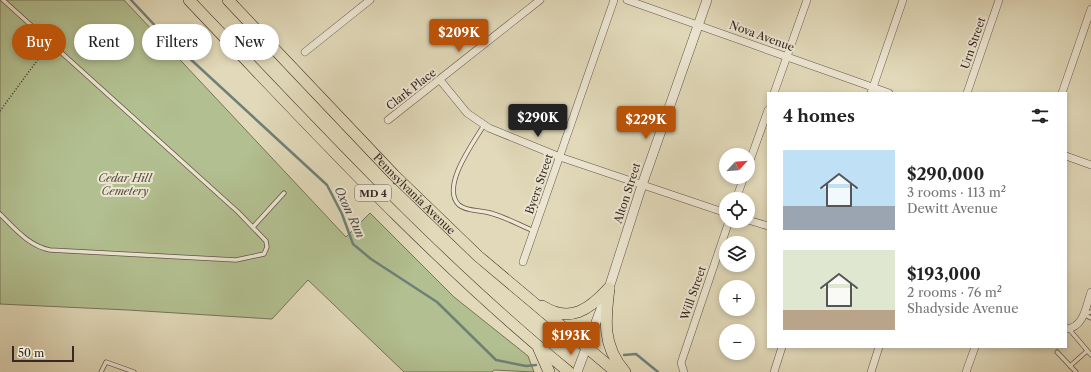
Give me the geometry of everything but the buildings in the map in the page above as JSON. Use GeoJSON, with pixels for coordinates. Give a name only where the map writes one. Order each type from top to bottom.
{"type":"FeatureCollection","features":[{"type":"Feature","properties":{"kind":"highway","name":"MD 4"},"geometry":{"type":"LineString","coordinates":[[189,0],[342,162],[408,228],[538,347],[569,372]]}},
{"type":"Feature","properties":{"kind":"highway","name":"Pennsylvania Avenue"},"geometry":{"type":"LineString","coordinates":[[228,0],[394,175],[478,256],[616,372]]}},
{"type":"Feature","properties":{"kind":"highway"},"geometry":{"type":"LineString","coordinates":[[520,292],[549,311],[570,314],[580,313],[590,307],[609,288]]}},
{"type":"Feature","properties":{"kind":"highway"},"geometry":{"type":"LineString","coordinates":[[609,288],[605,319],[607,336],[614,357],[625,372]]}},
{"type":"Feature","properties":{"kind":"highway"},"geometry":{"type":"LineString","coordinates":[[538,347],[549,372]]}},
{"type":"Feature","properties":{"kind":"street"},"geometry":{"type":"LineString","coordinates":[[305,52],[370,0]]}},
{"type":"Feature","properties":{"kind":"street","name":"Clark Place"},"geometry":{"type":"LineString","coordinates":[[388,120],[540,0]]}},
{"type":"Feature","properties":{"kind":"street","name":"Byers Street"},"geometry":{"type":"LineString","coordinates":[[523,262],[614,0]]}},
{"type":"Feature","properties":{"kind":"street","name":"Nova Avenue"},"geometry":{"type":"LineString","coordinates":[[627,0],[787,57],[872,90],[883,92]]}},
{"type":"Feature","properties":{"kind":"street","name":"Alton Street"},"geometry":{"type":"LineString","coordinates":[[577,372],[609,288],[642,185],[706,0]]}},
{"type":"Feature","properties":{"kind":"street"},"geometry":{"type":"LineString","coordinates":[[774,92],[807,0]]}},
{"type":"Feature","properties":{"kind":"street"},"geometry":{"type":"LineString","coordinates":[[872,90],[903,0]]}},
{"type":"Feature","properties":{"kind":"street","name":"Urn Street"},"geometry":{"type":"LineString","coordinates":[[967,92],[999,0]]}},
{"type":"Feature","properties":{"kind":"street"},"geometry":{"type":"LineString","coordinates":[[1062,92],[1091,9]]}},
{"type":"Feature","properties":{"kind":"street"},"geometry":{"type":"LineString","coordinates":[[440,80],[467,113],[484,125],[560,157],[719,211]]}},
{"type":"Feature","properties":{"kind":"street"},"geometry":{"type":"LineString","coordinates":[[754,148],[767,113]]}},
{"type":"Feature","properties":{"kind":"street"},"geometry":{"type":"LineString","coordinates":[[1067,156],[1091,164]]}},
{"type":"Feature","properties":{"kind":"street"},"geometry":{"type":"LineString","coordinates":[[755,222],[767,226]]}},
{"type":"Feature","properties":{"kind":"street","name":"Will Street"},"geometry":{"type":"LineString","coordinates":[[684,372],[681,363],[727,228]]}},
{"type":"Feature","properties":{"kind":"street"},"geometry":{"type":"LineString","coordinates":[[1067,329],[1078,325],[1091,292]]}},
{"type":"Feature","properties":{"kind":"street"},"geometry":{"type":"LineString","coordinates":[[774,372],[782,348]]}},
{"type":"Feature","properties":{"kind":"street"},"geometry":{"type":"LineString","coordinates":[[870,372],[879,348]]}},
{"type":"Feature","properties":{"kind":"street"},"geometry":{"type":"LineString","coordinates":[[966,372],[975,348]]}},
{"type":"Feature","properties":{"kind":"lane"},"geometry":{"type":"LineString","coordinates":[[4,0],[31,24]]}},
{"type":"Feature","properties":{"kind":"lane"},"geometry":{"type":"LineString","coordinates":[[0,214],[32,243],[50,250],[236,260],[264,254],[267,247],[266,241],[253,227],[66,56]]}},
{"type":"Feature","properties":{"kind":"lane"},"geometry":{"type":"LineString","coordinates":[[484,125],[456,172],[453,184],[454,197],[459,205],[468,210],[488,212],[534,231]]}},
{"type":"Feature","properties":{"kind":"lane"},"geometry":{"type":"LineString","coordinates":[[253,227],[284,193]]}},
{"type":"Feature","properties":{"kind":"lane"},"geometry":{"type":"LineString","coordinates":[[1083,314],[1091,312]]}},
{"type":"Feature","properties":{"kind":"lane"},"geometry":{"type":"LineString","coordinates":[[1083,314],[1091,318]]}},
{"type":"Feature","properties":{"kind":"lane"},"geometry":{"type":"LineString","coordinates":[[1067,329],[1091,355]]}},
{"type":"Feature","properties":{"kind":"lane"},"geometry":{"type":"LineString","coordinates":[[1070,366],[1087,351]]}},
{"type":"Feature","properties":{"kind":"lane"},"geometry":{"type":"LineString","coordinates":[[1057,352],[1076,372]]}},
{"type":"Feature","properties":{"kind":"lane"},"geometry":{"type":"LineString","coordinates":[[101,372],[104,363],[107,362],[134,372]]}},
{"type":"Feature","properties":{"kind":"path"},"geometry":{"type":"LineString","coordinates":[[0,111],[38,60]]}},
{"type":"Feature","properties":{"kind":"green space","name":"Cedar Hill Cemetery"},"geometry":{"type":"Polygon","coordinates":[[[0,0],[124,0],[146,24],[142,24],[142,60],[180,60],[346,237],[370,213],[454,297],[528,356],[534,372],[494,370],[492,372],[404,372],[308,280],[272,319],[0,304],[0,0]]]}},
{"type":"Feature","properties":{"kind":"waterway","name":"Oxon Run"},"geometry":{"type":"LineString","coordinates":[[131,0],[161,32],[327,185],[342,214],[353,244],[371,259],[437,302],[496,360],[526,366],[536,365]]}},
{"type":"Feature","properties":{"kind":"waterway","name":"Oxon Run"},"geometry":{"type":"LineString","coordinates":[[624,355],[636,354],[658,372]]}}]}
